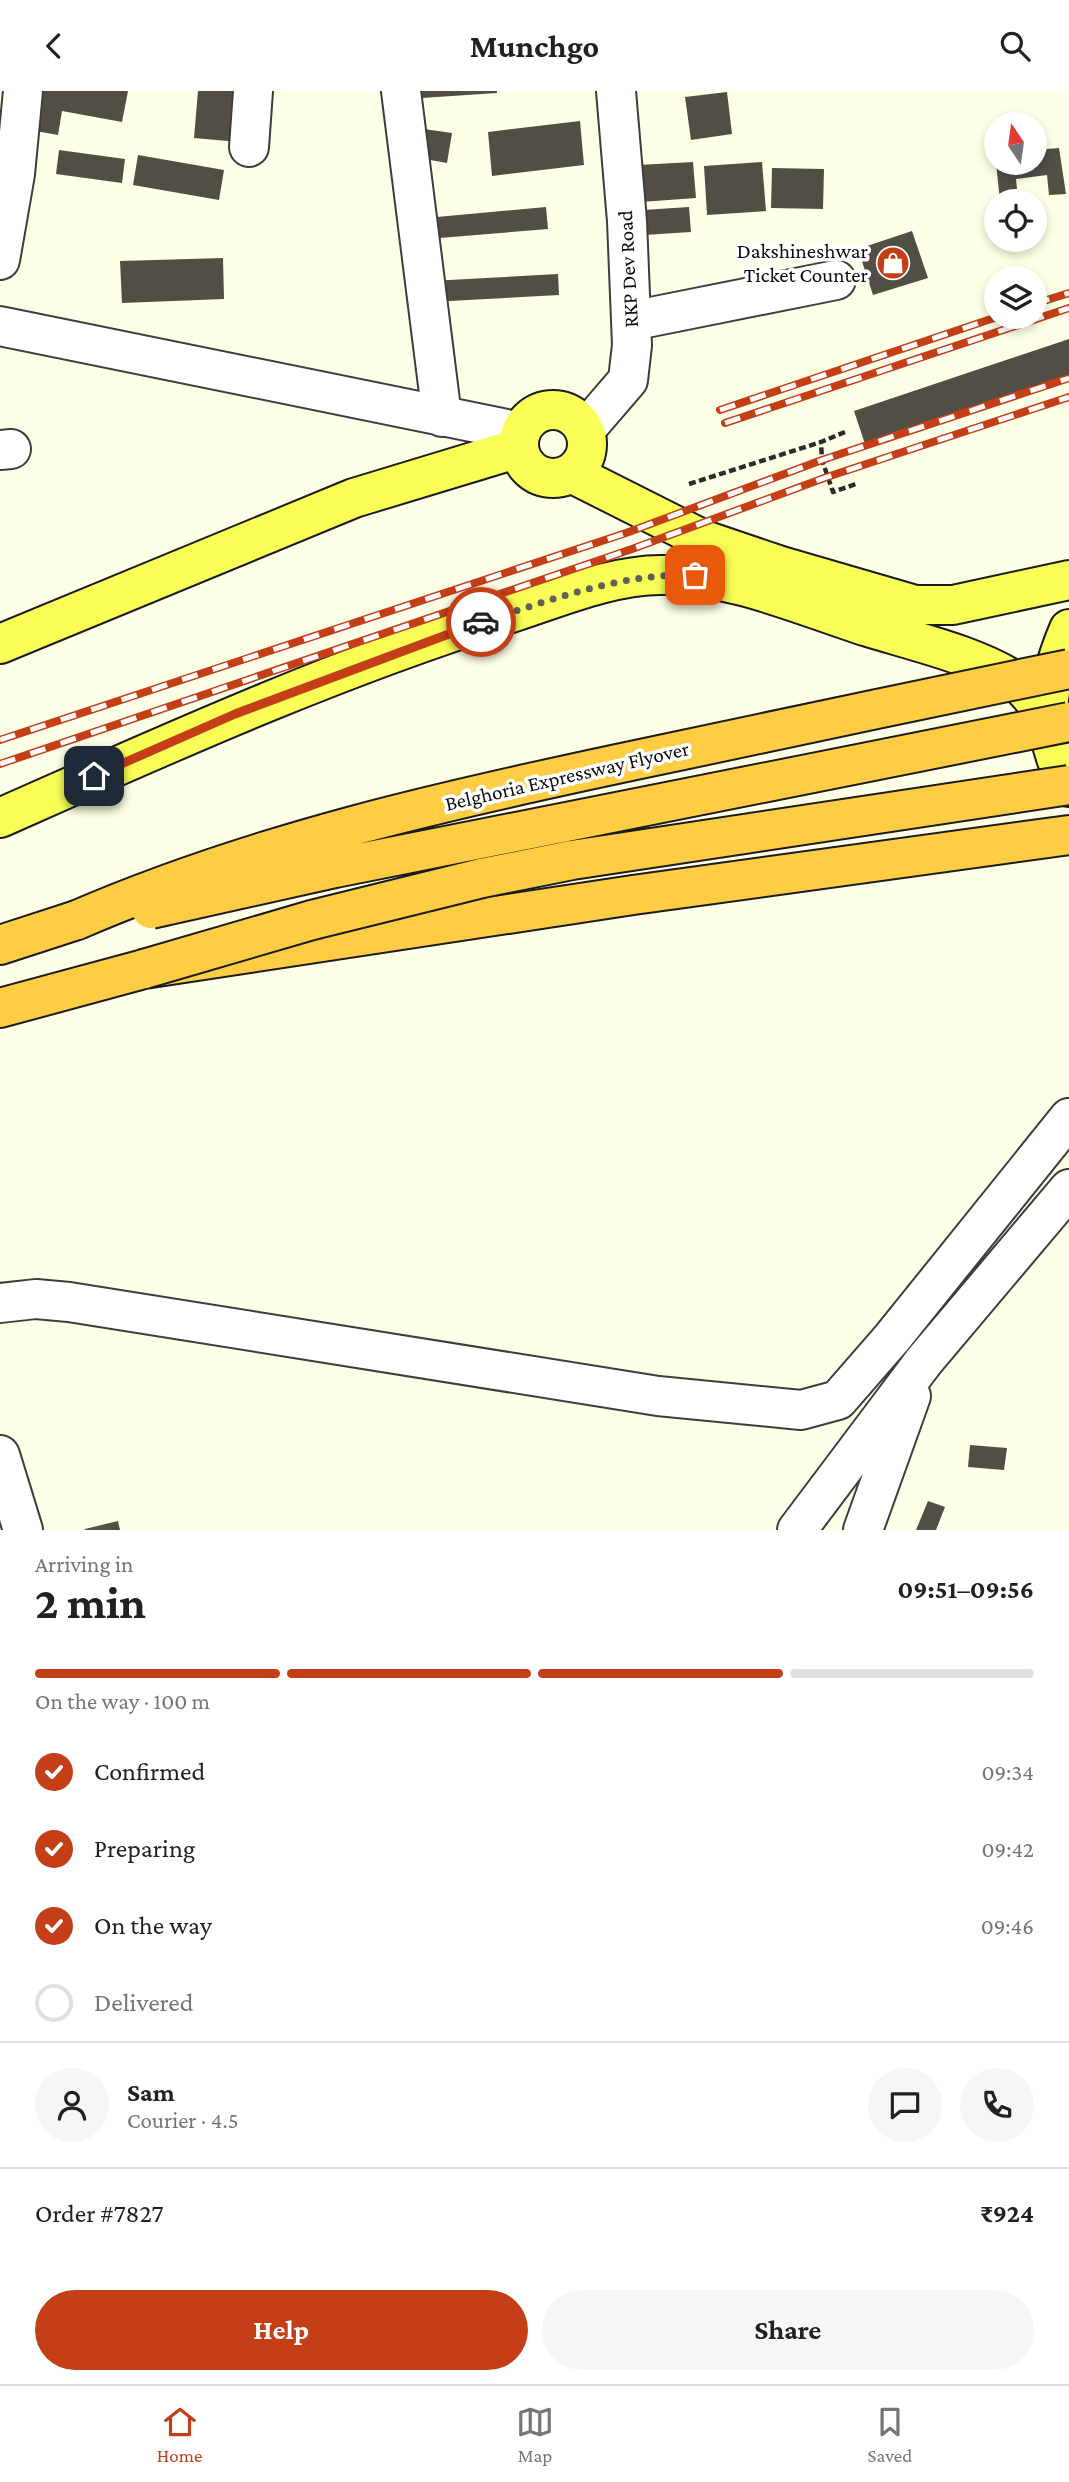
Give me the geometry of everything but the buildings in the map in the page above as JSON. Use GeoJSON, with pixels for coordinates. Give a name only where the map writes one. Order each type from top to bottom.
{"type":"FeatureCollection","features":[{"type":"Feature","properties":{"kind":"highway","name":"Belghoria Expressway Flyover"},"geometry":{"type":"LineString","coordinates":[[76,920],[159,885],[232,861],[508,786],[1069,669]]}},
{"type":"Feature","properties":{"kind":"highway"},"geometry":{"type":"LineString","coordinates":[[0,944],[76,920],[163,907],[349,865],[1058,719]]}},
{"type":"Feature","properties":{"kind":"highway"},"geometry":{"type":"LineString","coordinates":[[0,1007],[312,921],[547,865],[1069,786]]}},
{"type":"Feature","properties":{"kind":"highway"},"geometry":{"type":"LineString","coordinates":[[144,969],[633,895],[1069,835]]}},
{"type":"Feature","properties":{"kind":"main road"},"geometry":{"type":"LineString","coordinates":[[544,410],[561,410],[575,417],[585,431],[588,447],[583,463],[570,473],[554,478],[538,475],[525,464],[520,440],[530,419],[544,410]]}},
{"type":"Feature","properties":{"kind":"main road"},"geometry":{"type":"LineString","coordinates":[[0,644],[354,498],[520,440]]}},
{"type":"Feature","properties":{"kind":"main road"},"geometry":{"type":"LineString","coordinates":[[570,473],[739,586],[960,655],[1017,683],[1058,719]]}},
{"type":"Feature","properties":{"kind":"main road"},"geometry":{"type":"LineString","coordinates":[[0,818],[235,714],[459,629],[630,579],[657,575],[699,558],[780,566],[915,605],[953,605],[1069,580]]}},
{"type":"Feature","properties":{"kind":"main road"},"geometry":{"type":"LineString","coordinates":[[1069,629],[1051,671],[1058,719],[1056,763],[1069,786]]}},
{"type":"Feature","properties":{"kind":"street"},"geometry":{"type":"LineString","coordinates":[[0,261],[7,173],[23,91]]}},
{"type":"Feature","properties":{"kind":"street"},"geometry":{"type":"LineString","coordinates":[[249,147],[253,91]]}},
{"type":"Feature","properties":{"kind":"street"},"geometry":{"type":"LineString","coordinates":[[401,91],[442,417]]}},
{"type":"Feature","properties":{"kind":"street","name":"RKP Dev Road"},"geometry":{"type":"LineString","coordinates":[[585,431],[628,380],[631,321],[616,91]]}},
{"type":"Feature","properties":{"kind":"street"},"geometry":{"type":"LineString","coordinates":[[631,321],[836,280]]}},
{"type":"Feature","properties":{"kind":"street"},"geometry":{"type":"LineString","coordinates":[[0,326],[442,417],[520,440]]}},
{"type":"Feature","properties":{"kind":"street"},"geometry":{"type":"LineString","coordinates":[[0,1303],[36,1299],[69,1302],[658,1396],[801,1411],[838,1400],[892,1338],[1069,1118]]}},
{"type":"Feature","properties":{"kind":"street"},"geometry":{"type":"LineString","coordinates":[[797,1530],[924,1361],[1069,1189]]}},
{"type":"Feature","properties":{"kind":"street"},"geometry":{"type":"LineString","coordinates":[[863,1530],[924,1361]]}},
{"type":"Feature","properties":{"kind":"street"},"geometry":{"type":"LineString","coordinates":[[0,1455],[23,1530]]}},
{"type":"Feature","properties":{"kind":"path"},"geometry":{"type":"LineString","coordinates":[[689,484],[845,432]]}},
{"type":"Feature","properties":{"kind":"path"},"geometry":{"type":"LineString","coordinates":[[821,442],[822,460],[833,492],[856,485]]}},
{"type":"Feature","properties":{"kind":"railway"},"geometry":{"type":"LineString","coordinates":[[1047,300],[1069,293]]}},
{"type":"Feature","properties":{"kind":"railway"},"geometry":{"type":"LineString","coordinates":[[725,423],[1069,308]]}},
{"type":"Feature","properties":{"kind":"railway"},"geometry":{"type":"LineString","coordinates":[[720,410],[984,321]]}},
{"type":"Feature","properties":{"kind":"railway"},"geometry":{"type":"LineString","coordinates":[[0,740],[626,533],[822,460],[1069,378]]}},
{"type":"Feature","properties":{"kind":"railway"},"geometry":{"type":"LineString","coordinates":[[0,764],[632,549],[827,477],[1069,397]]}},
{"type":"Feature","properties":{"kind":"way so far"},"geometry":{"type":"LineString","coordinates":[[481,622],[586,589],[630,579],[657,575],[695,575]]}},
{"type":"Feature","properties":{"kind":"place","name":"Dakshineshwar Ticket Counter"},"geometry":{"type":"Point","coordinates":[893,263]}},
{"type":"Feature","properties":{"kind":"route"},"geometry":{"type":"LineString","coordinates":[[94,776],[235,714],[481,622]]}}]}
